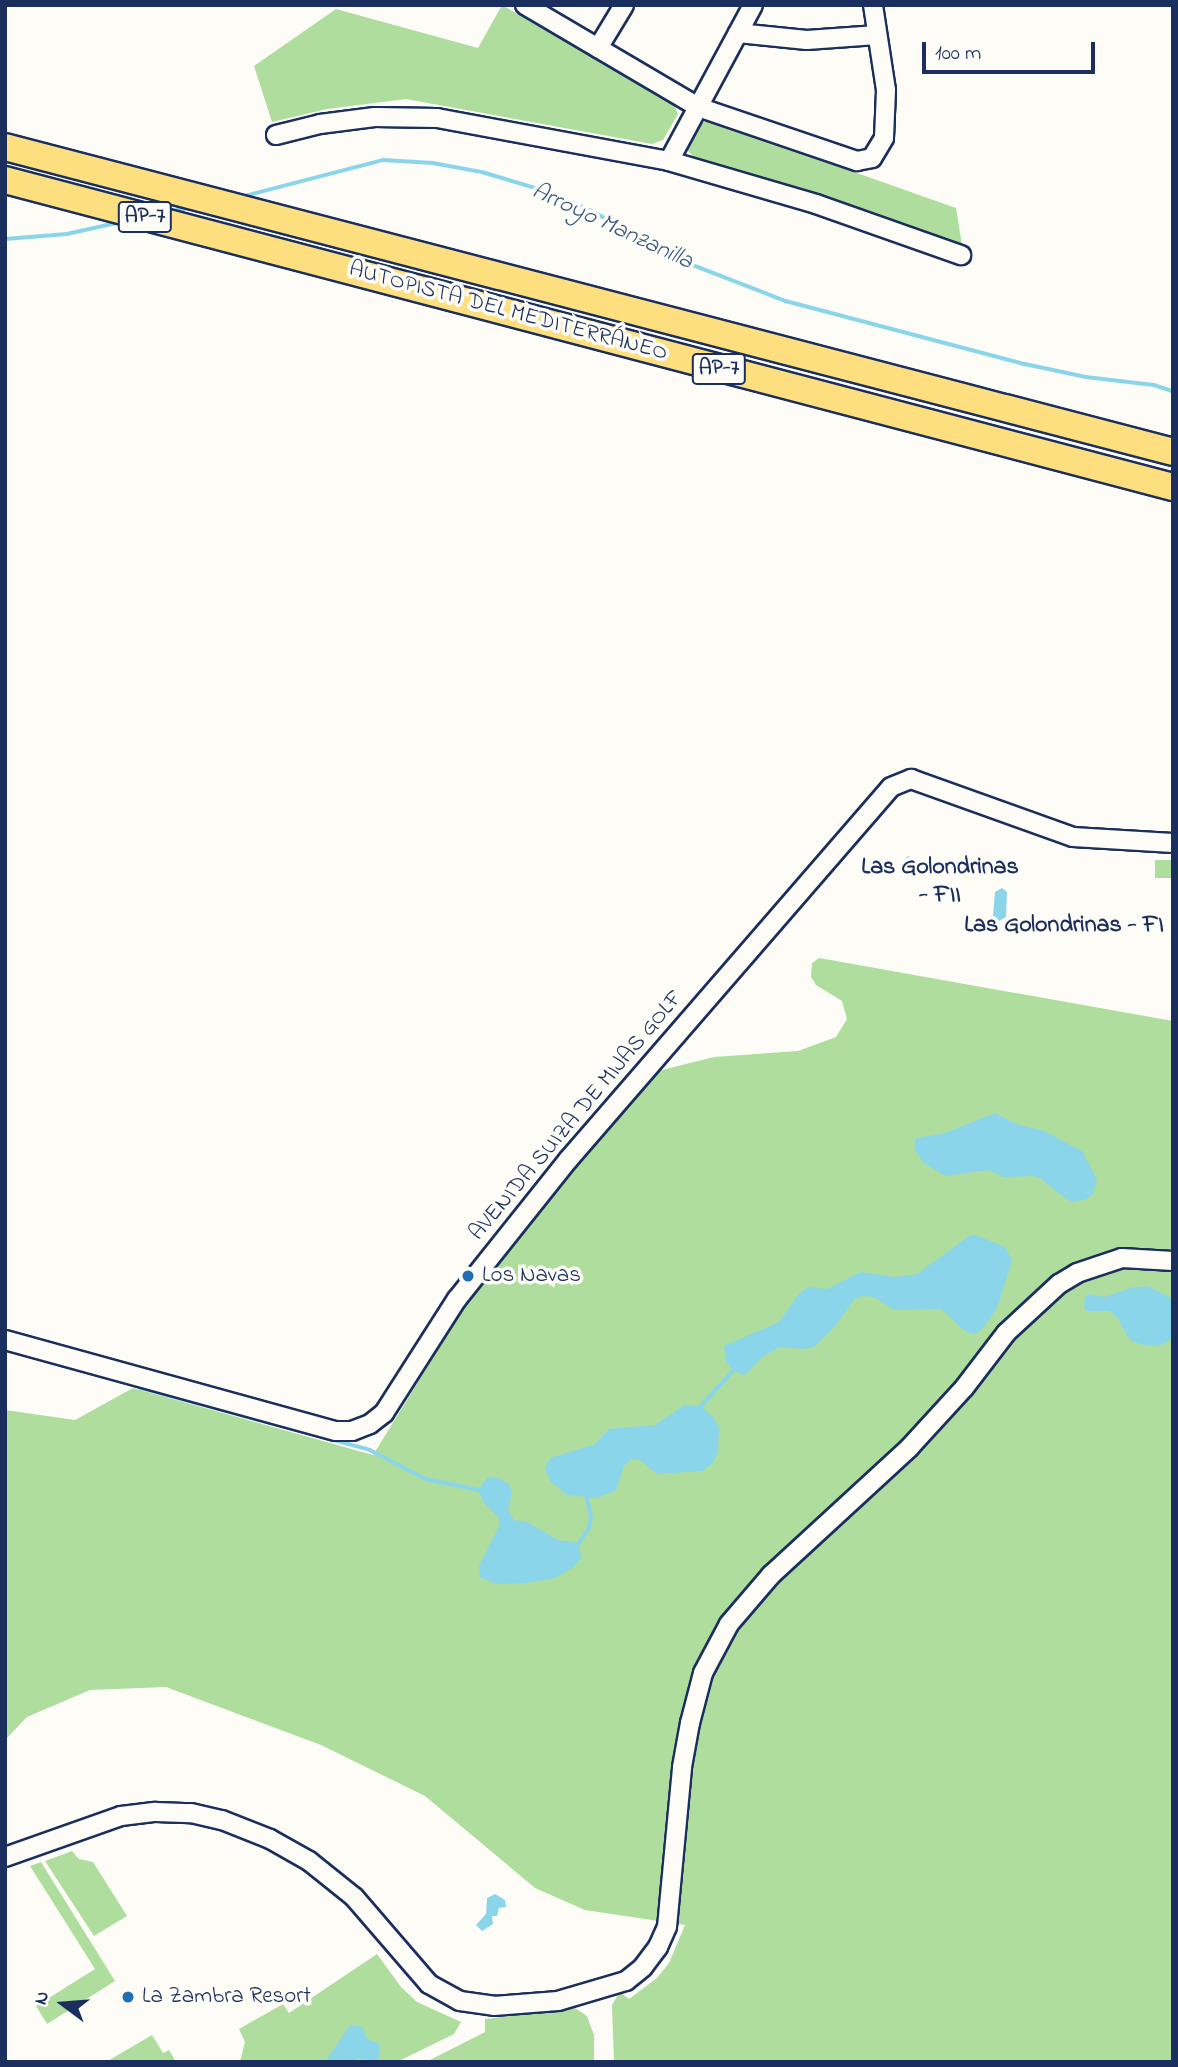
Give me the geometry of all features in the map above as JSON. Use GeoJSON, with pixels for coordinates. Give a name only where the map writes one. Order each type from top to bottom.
{"type":"FeatureCollection","features":[{"type":"Feature","properties":{"kind":"highway","name":"AUTOPISTA DEL MEDITERRÁNEO"},"geometry":{"type":"LineString","coordinates":[[5,146],[1173,452]]}},
{"type":"Feature","properties":{"kind":"highway","name":"AUTOPISTA DEL MEDITERRÁNEO"},"geometry":{"type":"LineString","coordinates":[[15,182],[1173,487]]}},
{"type":"Feature","properties":{"kind":"street"},"geometry":{"type":"LineString","coordinates":[[525,5],[698,107],[857,161],[872,158],[884,138],[886,90],[873,5]]}},
{"type":"Feature","properties":{"kind":"street"},"geometry":{"type":"LineString","coordinates":[[597,48],[624,5]]}},
{"type":"Feature","properties":{"kind":"street"},"geometry":{"type":"LineString","coordinates":[[669,161],[753,5]]}},
{"type":"Feature","properties":{"kind":"street"},"geometry":{"type":"LineString","coordinates":[[738,33],[807,40],[877,35]]}},
{"type":"Feature","properties":{"kind":"street"},"geometry":{"type":"LineString","coordinates":[[276,135],[320,124],[408,115],[437,118],[669,161],[816,204],[961,255]]}},
{"type":"Feature","properties":{"kind":"street","name":"AVENIDA SUIZA DE MIJAS GOLF"},"geometry":{"type":"LineString","coordinates":[[5,1340],[336,1431],[352,1431],[370,1424],[384,1413],[457,1299],[568,1160],[891,787],[911,779],[1073,837],[1173,843]]}},
{"type":"Feature","properties":{"kind":"street"},"geometry":{"type":"LineString","coordinates":[[5,1857],[121,1816],[156,1812],[191,1813],[222,1820],[270,1839],[309,1861],[354,1897],[429,1984],[460,2001],[494,2006],[558,2001],[626,1981],[643,1967],[658,1947],[667,1927],[682,1767],[690,1723],[703,1673],[729,1624],[780,1567],[909,1448],[964,1388],[1006,1333],[1059,1284],[1077,1273],[1122,1258],[1173,1261]]}},
{"type":"Feature","properties":{"kind":"green space"},"geometry":{"type":"Polygon","coordinates":[[[502,5],[674,104],[678,114],[663,140],[652,144],[406,99],[327,109],[272,122],[254,66],[336,9],[478,48],[502,5]]]}},
{"type":"Feature","properties":{"kind":"green space"},"geometry":{"type":"Polygon","coordinates":[[[710,121],[956,208],[962,245],[693,156],[688,151],[688,144],[699,123],[710,121]]]}},
{"type":"Feature","properties":{"kind":"green space"},"geometry":{"type":"Polygon","coordinates":[[[1155,860],[1173,860],[1173,878],[1155,878],[1155,860]]]}},
{"type":"Feature","properties":{"kind":"green space"},"geometry":{"type":"Polygon","coordinates":[[[819,958],[1173,1021],[1173,2062],[614,2062],[612,2005],[620,1992],[629,1999],[657,1978],[669,1963],[685,1925],[585,1910],[535,1888],[425,1796],[321,1745],[166,1687],[90,1690],[27,1717],[5,1740],[5,1410],[75,1420],[133,1388],[373,1455],[465,1306],[532,1218],[654,1072],[714,1057],[798,1051],[836,1037],[847,1019],[842,1001],[816,985],[811,977],[812,963],[819,958]]]}},
{"type":"Feature","properties":{"kind":"green space"},"geometry":{"type":"Polygon","coordinates":[[[72,1851],[79,1859],[93,1862],[127,1916],[94,1936],[45,1861],[72,1851]]]}},
{"type":"Feature","properties":{"kind":"green space"},"geometry":{"type":"Polygon","coordinates":[[[41,1862],[115,1981],[47,2024],[36,2006],[95,1969],[30,1866],[41,1862]]]}},
{"type":"Feature","properties":{"kind":"green space"},"geometry":{"type":"Polygon","coordinates":[[[377,1954],[401,1987],[417,2002],[461,2022],[454,2034],[397,2062],[240,2062],[245,2042],[239,2029],[283,2004],[289,2013],[377,1954]]]}},
{"type":"Feature","properties":{"kind":"green space"},"geometry":{"type":"Polygon","coordinates":[[[575,2008],[587,2016],[594,2035],[594,2062],[426,2062],[485,2032],[485,2019],[575,2008]]]}},
{"type":"Feature","properties":{"kind":"green space"},"geometry":{"type":"Polygon","coordinates":[[[152,2035],[163,2053],[169,2050],[176,2062],[106,2062],[152,2035]]]}},
{"type":"Feature","properties":{"kind":"water"},"geometry":{"type":"Polygon","coordinates":[[[908,856],[930,865],[932,873],[926,876],[903,868],[902,862],[908,856]]]}},
{"type":"Feature","properties":{"kind":"water"},"geometry":{"type":"Polygon","coordinates":[[[1002,888],[1007,892],[1006,917],[999,921],[993,916],[995,892],[1002,888]]]}},
{"type":"Feature","properties":{"kind":"water"},"geometry":{"type":"Polygon","coordinates":[[[995,1113],[1016,1124],[1044,1131],[1082,1151],[1097,1179],[1093,1194],[1087,1199],[1073,1202],[1041,1179],[1033,1176],[1004,1177],[988,1170],[945,1176],[924,1163],[914,1149],[916,1138],[945,1133],[995,1113]]]}},
{"type":"Feature","properties":{"kind":"water"},"geometry":{"type":"Polygon","coordinates":[[[976,1235],[1005,1247],[1012,1260],[998,1306],[985,1326],[976,1334],[966,1332],[941,1309],[894,1310],[874,1297],[862,1296],[854,1300],[836,1325],[814,1347],[779,1347],[764,1356],[745,1375],[733,1371],[726,1361],[724,1346],[779,1322],[798,1295],[808,1287],[827,1289],[861,1272],[895,1277],[917,1274],[969,1236],[976,1235]]]}},
{"type":"Feature","properties":{"kind":"water"},"geometry":{"type":"Polygon","coordinates":[[[1148,1286],[1173,1299],[1173,1338],[1159,1346],[1143,1345],[1130,1340],[1117,1317],[1109,1311],[1086,1311],[1084,1307],[1085,1297],[1089,1294],[1105,1297],[1130,1288],[1148,1286]]]}},
{"type":"Feature","properties":{"kind":"water"},"geometry":{"type":"Polygon","coordinates":[[[684,1405],[701,1406],[714,1418],[719,1428],[718,1453],[712,1464],[702,1471],[657,1474],[640,1460],[631,1459],[624,1466],[616,1490],[597,1498],[567,1495],[550,1481],[545,1468],[550,1458],[595,1444],[609,1429],[655,1425],[684,1405]]]}},
{"type":"Feature","properties":{"kind":"water"},"geometry":{"type":"Polygon","coordinates":[[[496,1477],[509,1484],[512,1492],[508,1510],[514,1520],[527,1522],[558,1540],[579,1543],[581,1558],[572,1568],[555,1578],[527,1583],[496,1584],[480,1577],[479,1566],[500,1524],[499,1518],[484,1503],[478,1490],[487,1478],[496,1477]]]}},
{"type":"Feature","properties":{"kind":"water"},"geometry":{"type":"Polygon","coordinates":[[[495,1894],[505,1900],[506,1907],[499,1908],[497,1916],[492,1916],[493,1924],[482,1931],[476,1925],[486,1914],[487,1898],[495,1894]]]}},
{"type":"Feature","properties":{"kind":"water"},"geometry":{"type":"Polygon","coordinates":[[[350,2025],[363,2027],[366,2038],[379,2044],[380,2057],[376,2061],[358,2058],[355,2062],[325,2062],[350,2025]]]}},
{"type":"Feature","properties":{"kind":"waterway","name":"Arroyo Manzanilla"},"geometry":{"type":"LineString","coordinates":[[241,197],[383,160],[433,163],[482,172],[549,192],[594,212],[677,259],[786,301],[1025,364],[1086,377],[1154,385],[1173,391]]}},
{"type":"Feature","properties":{"kind":"waterway","name":"Arroyo Manzanilla"},"geometry":{"type":"LineString","coordinates":[[173,211],[189,208]]}},
{"type":"Feature","properties":{"kind":"waterway","name":"Arroyo Manzanilla"},"geometry":{"type":"LineString","coordinates":[[5,239],[67,234],[121,222]]}},
{"type":"Feature","properties":{"kind":"waterway"},"geometry":{"type":"LineString","coordinates":[[701,1406],[733,1371]]}},
{"type":"Feature","properties":{"kind":"waterway"},"geometry":{"type":"LineString","coordinates":[[141,1388],[370,1450],[426,1479],[478,1490]]}},
{"type":"Feature","properties":{"kind":"waterway"},"geometry":{"type":"LineString","coordinates":[[579,1543],[589,1528],[591,1516],[587,1498]]}},
{"type":"Feature","properties":{"kind":"place","name":"Los Navas"},"geometry":{"type":"Point","coordinates":[468,1276]}},
{"type":"Feature","properties":{"kind":"place","name":"La Zambra Resort"},"geometry":{"type":"Point","coordinates":[128,1997]}},
{"type":"Feature","properties":{"kind":"district","name":"Las Golondrinas - FII"},"geometry":{"type":"Point","coordinates":[940,882]}},
{"type":"Feature","properties":{"kind":"district","name":"Las Golondrinas - FI"},"geometry":{"type":"Point","coordinates":[1064,926]}}]}
